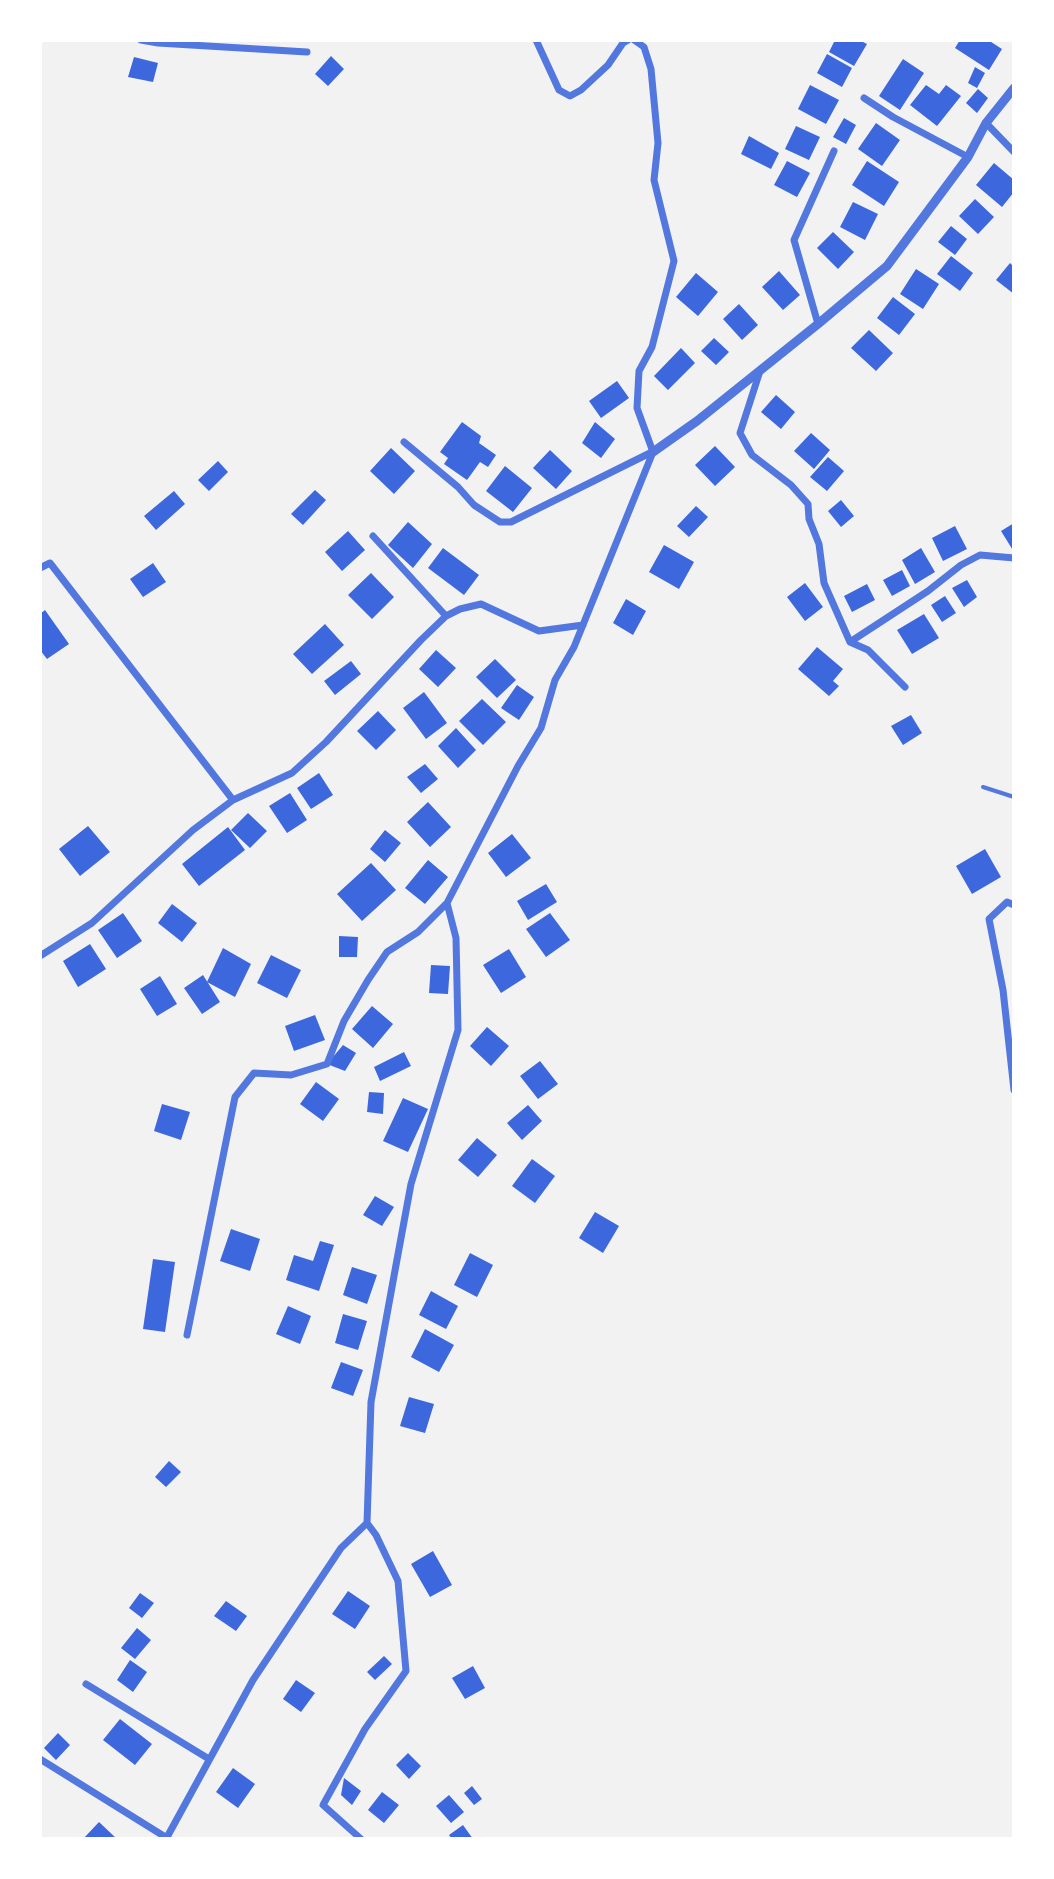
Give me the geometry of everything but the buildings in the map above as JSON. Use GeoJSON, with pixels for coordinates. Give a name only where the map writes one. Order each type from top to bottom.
{"type":"FeatureCollection","features":[{"type":"Feature","properties":{"kind":"street"},"geometry":{"type":"LineString","coordinates":[[141,40],[307,52]]}},
{"type":"Feature","properties":{"kind":"street"},"geometry":{"type":"LineString","coordinates":[[187,1335],[235,1097],[254,1073],[291,1075],[327,1064],[344,1021],[387,952],[418,932],[447,903],[541,728],[555,680],[583,625],[653,452],[637,408],[639,371],[652,347],[674,261],[654,180],[658,143],[651,69],[644,47],[631,40],[623,43],[608,65],[570,96],[559,90],[536,40]]}},
{"type":"Feature","properties":{"kind":"street"},"geometry":{"type":"LineString","coordinates":[[404,442],[458,487],[474,505],[500,522],[511,522],[653,452],[818,324],[887,266],[968,157],[986,123],[1014,88]]}},
{"type":"Feature","properties":{"kind":"street"},"geometry":{"type":"LineString","coordinates":[[864,98],[968,157]]}},
{"type":"Feature","properties":{"kind":"street"},"geometry":{"type":"LineString","coordinates":[[986,123],[1014,152]]}},
{"type":"Feature","properties":{"kind":"street"},"geometry":{"type":"LineString","coordinates":[[818,324],[794,240],[834,151]]}},
{"type":"Feature","properties":{"kind":"street"},"geometry":{"type":"LineString","coordinates":[[761,369],[740,433],[752,455],[791,485],[808,504],[809,519],[819,544],[824,583],[850,642],[868,650],[905,687]]}},
{"type":"Feature","properties":{"kind":"street"},"geometry":{"type":"LineString","coordinates":[[373,536],[446,616]]}},
{"type":"Feature","properties":{"kind":"street"},"geometry":{"type":"LineString","coordinates":[[850,642],[980,555],[1014,558]]}},
{"type":"Feature","properties":{"kind":"street"},"geometry":{"type":"LineString","coordinates":[[40,568],[50,563],[233,800]]}},
{"type":"Feature","properties":{"kind":"street"},"geometry":{"type":"LineString","coordinates":[[40,956],[92,923],[193,830],[233,800],[292,773],[326,742],[446,616],[481,604],[539,631],[583,625]]}},
{"type":"Feature","properties":{"kind":"street"},"geometry":{"type":"LineString","coordinates":[[1014,905],[1007,902],[989,919],[1003,990],[1014,1090]]}},
{"type":"Feature","properties":{"kind":"street"},"geometry":{"type":"LineString","coordinates":[[361,1839],[323,1805],[365,1729],[406,1671],[398,1581],[367,1523],[371,1402],[411,1184],[458,1030],[456,938],[447,903]]}},
{"type":"Feature","properties":{"kind":"street"},"geometry":{"type":"LineString","coordinates":[[40,1759],[166,1838],[253,1680],[341,1548],[367,1523]]}},
{"type":"Feature","properties":{"kind":"street"},"geometry":{"type":"LineString","coordinates":[[86,1684],[209,1759]]}},
{"type":"Feature","properties":{"kind":"lane"},"geometry":{"type":"LineString","coordinates":[[983,787],[1014,797]]}}]}
